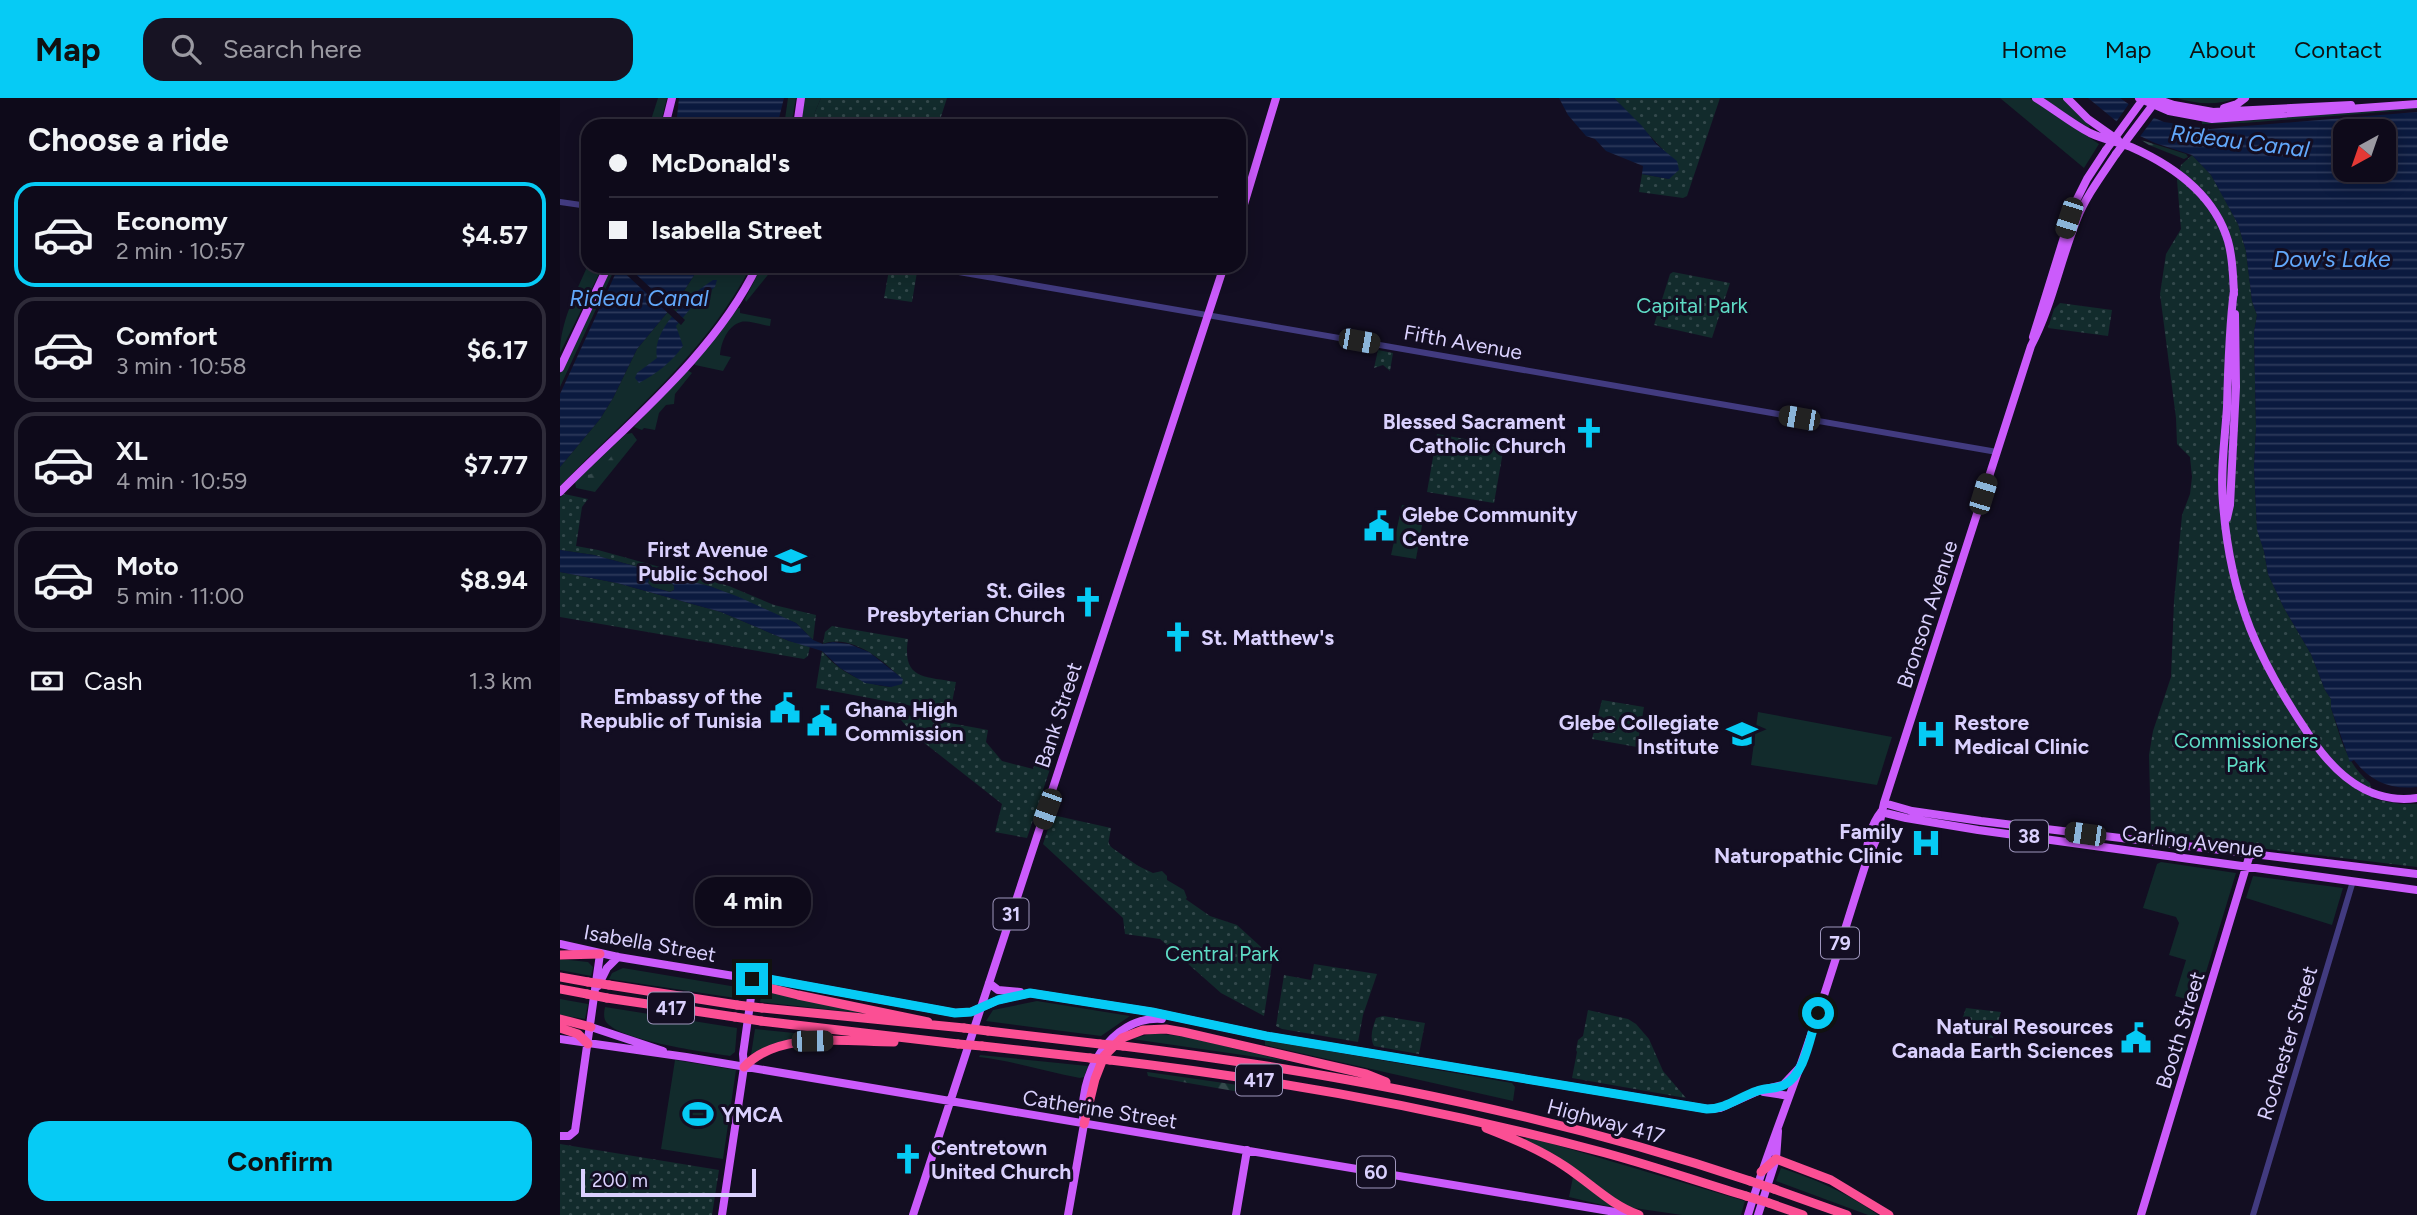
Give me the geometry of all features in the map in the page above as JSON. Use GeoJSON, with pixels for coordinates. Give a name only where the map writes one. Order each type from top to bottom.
{"type":"FeatureCollection","features":[{"type":"Feature","properties":{"kind":"highway"},"geometry":{"type":"LineString","coordinates":[[560,955],[600,954]]}},
{"type":"Feature","properties":{"kind":"highway","name":"Highway 417"},"geometry":{"type":"LineString","coordinates":[[560,977],[737,1005],[1123,1046],[1278,1068],[1411,1091],[1511,1113],[1693,1162],[1847,1215]]}},
{"type":"Feature","properties":{"kind":"highway"},"geometry":{"type":"LineString","coordinates":[[747,978],[762,986],[943,1026]]}},
{"type":"Feature","properties":{"kind":"highway","name":"417"},"geometry":{"type":"LineString","coordinates":[[560,989],[761,1021],[1194,1069],[1332,1091],[1462,1119],[1508,1133],[1526,1133],[1596,1150],[1802,1215]]}},
{"type":"Feature","properties":{"kind":"highway"},"geometry":{"type":"LineString","coordinates":[[560,1019],[591,1027]]}},
{"type":"Feature","properties":{"kind":"highway"},"geometry":{"type":"LineString","coordinates":[[560,1028],[578,1034],[588,1044]]}},
{"type":"Feature","properties":{"kind":"highway"},"geometry":{"type":"LineString","coordinates":[[1084,1124],[1095,1079],[1104,1056],[1122,1038],[1151,1028],[1182,1032],[1366,1074],[1411,1091]]}},
{"type":"Feature","properties":{"kind":"highway"},"geometry":{"type":"LineString","coordinates":[[744,1068],[752,1059],[768,1050],[795,1042],[930,1041]]}},
{"type":"Feature","properties":{"kind":"highway"},"geometry":{"type":"LineString","coordinates":[[1508,1133],[1569,1169],[1621,1208],[1639,1215]]}},
{"type":"Feature","properties":{"kind":"highway"},"geometry":{"type":"LineString","coordinates":[[1761,1172],[1776,1159],[1831,1180],[1889,1215]]}},
{"type":"Feature","properties":{"kind":"main road"},"geometry":{"type":"LineString","coordinates":[[667,119],[673,98]]}},
{"type":"Feature","properties":{"kind":"main road"},"geometry":{"type":"LineString","coordinates":[[798,119],[801,98]]}},
{"type":"Feature","properties":{"kind":"main road"},"geometry":{"type":"LineString","coordinates":[[2036,98],[2090,132],[2130,147]]}},
{"type":"Feature","properties":{"kind":"main road"},"geometry":{"type":"LineString","coordinates":[[2067,98],[2093,123],[2187,178],[2207,200],[2221,223],[2233,262],[2236,331],[2230,505],[2227,521],[2234,571],[2250,628],[2276,682],[2316,746],[2337,772],[2360,788],[2390,798],[2417,798]]}},
{"type":"Feature","properties":{"kind":"main road"},"geometry":{"type":"LineString","coordinates":[[2139,98],[2169,111],[2203,118],[2264,111]]}},
{"type":"Feature","properties":{"kind":"main road","name":"Bronson Avenue"},"geometry":{"type":"LineString","coordinates":[[2031,346],[2035,326],[2079,192],[2144,98]]}},
{"type":"Feature","properties":{"kind":"main road"},"geometry":{"type":"LineString","coordinates":[[2156,98],[2174,105],[2220,112],[2417,102]]}},
{"type":"Feature","properties":{"kind":"main road","name":"Bronson Avenue"},"geometry":{"type":"LineString","coordinates":[[1748,1215],[1769,1147],[1778,1131],[1800,1067],[1866,863],[1875,820],[1882,807],[2031,346],[2053,296],[2078,216],[2094,187],[2156,98]]}},
{"type":"Feature","properties":{"kind":"main road"},"geometry":{"type":"LineString","coordinates":[[2203,110],[2231,106],[2245,98]]}},
{"type":"Feature","properties":{"kind":"main road"},"geometry":{"type":"LineString","coordinates":[[2260,98],[2264,111]]}},
{"type":"Feature","properties":{"kind":"main road"},"geometry":{"type":"LineString","coordinates":[[2264,111],[2266,98]]}},
{"type":"Feature","properties":{"kind":"main road"},"geometry":{"type":"LineString","coordinates":[[1246,199],[1277,99]]}},
{"type":"Feature","properties":{"kind":"main road"},"geometry":{"type":"LineString","coordinates":[[560,368],[605,273]]}},
{"type":"Feature","properties":{"kind":"main road"},"geometry":{"type":"LineString","coordinates":[[560,492],[663,390],[703,345],[737,301],[753,273]]}},
{"type":"Feature","properties":{"kind":"main road","name":"Bank Street"},"geometry":{"type":"LineString","coordinates":[[913,1215],[1222,273]]}},
{"type":"Feature","properties":{"kind":"main road","name":"Carling Avenue"},"geometry":{"type":"LineString","coordinates":[[1882,807],[2417,874]]}},
{"type":"Feature","properties":{"kind":"main road","name":"Carling Avenue"},"geometry":{"type":"LineString","coordinates":[[1882,807],[1906,818],[1978,830],[2417,890]]}},
{"type":"Feature","properties":{"kind":"main road","name":"Booth Street"},"geometry":{"type":"LineString","coordinates":[[2141,1215],[2250,854]]}},
{"type":"Feature","properties":{"kind":"main road","name":"Isabella Street"},"geometry":{"type":"LineString","coordinates":[[560,944],[600,954],[747,978],[763,978],[955,1013],[971,1012],[998,1000],[1030,993]]}},
{"type":"Feature","properties":{"kind":"main road"},"geometry":{"type":"LineString","coordinates":[[563,1137],[575,1130],[591,1027],[591,993],[600,954]]}},
{"type":"Feature","properties":{"kind":"main road"},"geometry":{"type":"LineString","coordinates":[[591,993],[607,968],[618,957]]}},
{"type":"Feature","properties":{"kind":"main road"},"geometry":{"type":"LineString","coordinates":[[722,1215],[744,1068],[743,1054],[752,990],[747,978]]}},
{"type":"Feature","properties":{"kind":"main road"},"geometry":{"type":"LineString","coordinates":[[989,983],[1002,991],[1152,1012],[1185,1021]]}},
{"type":"Feature","properties":{"kind":"main road"},"geometry":{"type":"LineString","coordinates":[[1068,1215],[1084,1124],[1082,1113],[1090,1076],[1098,1056],[1111,1039],[1127,1026],[1146,1018],[1185,1021],[1684,1107],[1720,1108],[1758,1091],[1783,1085],[1800,1067]]}},
{"type":"Feature","properties":{"kind":"main road"},"geometry":{"type":"LineString","coordinates":[[591,1027],[640,1045],[686,1057]]}},
{"type":"Feature","properties":{"kind":"main road","name":"Catherine Street"},"geometry":{"type":"LineString","coordinates":[[560,1039],[951,1100],[1633,1215]]}},
{"type":"Feature","properties":{"kind":"main road"},"geometry":{"type":"LineString","coordinates":[[1758,1091],[1789,1096]]}},
{"type":"Feature","properties":{"kind":"main road","name":"Bronson Avenue"},"geometry":{"type":"LineString","coordinates":[[1758,1215],[1776,1159],[1778,1131]]}},
{"type":"Feature","properties":{"kind":"main road"},"geometry":{"type":"LineString","coordinates":[[1236,1215],[1247,1150]]}},
{"type":"Feature","properties":{"kind":"street"},"geometry":{"type":"LineString","coordinates":[[560,202],[581,205]]}},
{"type":"Feature","properties":{"kind":"street","name":"Fifth Avenue"},"geometry":{"type":"LineString","coordinates":[[964,273],[1997,452]]}},
{"type":"Feature","properties":{"kind":"street","name":"Rochester Street"},"geometry":{"type":"LineString","coordinates":[[2253,1215],[2353,881]]}},
{"type":"Feature","properties":{"kind":"green space"},"geometry":{"type":"Polygon","coordinates":[[[658,98],[667,98],[662,119],[651,119],[658,98]]]}},
{"type":"Feature","properties":{"kind":"green space"},"geometry":{"type":"Polygon","coordinates":[[[788,98],[796,98],[792,119],[785,119],[788,98]]]}},
{"type":"Feature","properties":{"kind":"green space"},"geometry":{"type":"Polygon","coordinates":[[[804,98],[821,98],[814,119],[801,119],[804,98]]]}},
{"type":"Feature","properties":{"kind":"green space"},"geometry":{"type":"Polygon","coordinates":[[[821,98],[947,98],[940,119],[814,119],[821,98]]]}},
{"type":"Feature","properties":{"kind":"green space"},"geometry":{"type":"Polygon","coordinates":[[[1614,98],[1720,98],[1687,196],[1683,198],[1639,192],[1642,174],[1669,179],[1672,159],[1614,98]]]}},
{"type":"Feature","properties":{"kind":"green space"},"geometry":{"type":"Polygon","coordinates":[[[2000,98],[2030,98],[2099,144],[2084,168],[2000,98]]]}},
{"type":"Feature","properties":{"kind":"green space"},"geometry":{"type":"Polygon","coordinates":[[[2041,98],[2062,98],[2089,128],[2041,98]]]}},
{"type":"Feature","properties":{"kind":"green space"},"geometry":{"type":"Polygon","coordinates":[[[2177,98],[2236,98],[2206,103],[2177,98]]]}},
{"type":"Feature","properties":{"kind":"green space"},"geometry":{"type":"Polygon","coordinates":[[[2417,106],[2417,109],[2408,110],[2202,124],[2202,120],[2258,120],[2417,106]]]}},
{"type":"Feature","properties":{"kind":"green space"},"geometry":{"type":"Polygon","coordinates":[[[2141,140],[2186,154],[2188,157],[2184,159],[2141,140]]]}},
{"type":"Feature","properties":{"kind":"green space","name":"Commissioners Park"},"geometry":{"type":"Polygon","coordinates":[[[2192,155],[2211,175],[2238,224],[2246,251],[2252,301],[2257,315],[2254,332],[2254,467],[2257,529],[2268,574],[2311,654],[2331,699],[2331,708],[2345,749],[2355,767],[2370,783],[2373,799],[2417,804],[2417,867],[2151,835],[2149,755],[2153,731],[2171,677],[2174,601],[2182,515],[2190,494],[2192,477],[2190,457],[2177,444],[2160,294],[2166,254],[2181,229],[2177,180],[2181,165],[2192,155]]]}},
{"type":"Feature","properties":{"kind":"green space","name":"Capital Park"},"geometry":{"type":"Polygon","coordinates":[[[1673,272],[1730,283],[1712,338],[1654,325],[1670,274],[1673,272]]]}},
{"type":"Feature","properties":{"kind":"green space"},"geometry":{"type":"Polygon","coordinates":[[[584,273],[600,273],[560,353],[566,319],[584,273]]]}},
{"type":"Feature","properties":{"kind":"green space"},"geometry":{"type":"Polygon","coordinates":[[[609,273],[613,273],[560,387],[560,374],[609,273]]]}},
{"type":"Feature","properties":{"kind":"green space"},"geometry":{"type":"Polygon","coordinates":[[[695,273],[747,273],[712,328],[688,356],[560,486],[560,467],[600,419],[637,349],[680,297],[695,273]]]}},
{"type":"Feature","properties":{"kind":"green space"},"geometry":{"type":"Polygon","coordinates":[[[758,273],[769,273],[746,302],[758,273]]]}},
{"type":"Feature","properties":{"kind":"green space"},"geometry":{"type":"Polygon","coordinates":[[[888,273],[917,273],[912,302],[884,298],[888,273]]]}},
{"type":"Feature","properties":{"kind":"green space"},"geometry":{"type":"Polygon","coordinates":[[[2060,303],[2112,310],[2108,336],[2048,328],[2054,309],[2060,303]]]}},
{"type":"Feature","properties":{"kind":"green space"},"geometry":{"type":"Polygon","coordinates":[[[738,308],[740,313],[771,319],[770,326],[744,322],[732,327],[723,340],[720,355],[731,357],[723,371],[695,365],[694,363],[738,308]]]}},
{"type":"Feature","properties":{"kind":"green space"},"geometry":{"type":"Polygon","coordinates":[[[1378,350],[1393,353],[1390,371],[1383,365],[1374,368],[1378,350]]]}},
{"type":"Feature","properties":{"kind":"green space"},"geometry":{"type":"Polygon","coordinates":[[[687,370],[692,373],[675,394],[674,404],[666,405],[659,413],[655,430],[634,427],[687,370]]]}},
{"type":"Feature","properties":{"kind":"green space"},"geometry":{"type":"Polygon","coordinates":[[[632,433],[637,440],[595,492],[576,488],[575,482],[626,434],[632,433]]]}},
{"type":"Feature","properties":{"kind":"green space"},"geometry":{"type":"Polygon","coordinates":[[[1437,434],[1504,446],[1494,503],[1427,492],[1437,434]]]}},
{"type":"Feature","properties":{"kind":"green space"},"geometry":{"type":"Polygon","coordinates":[[[622,444],[627,446],[625,451],[597,483],[587,487],[588,475],[599,471],[622,444]]]}},
{"type":"Feature","properties":{"kind":"green space"},"geometry":{"type":"Polygon","coordinates":[[[564,494],[588,499],[582,507],[576,546],[729,586],[774,605],[816,615],[813,640],[796,623],[712,587],[594,555],[560,550],[560,498],[564,494]]]}},
{"type":"Feature","properties":{"kind":"green space"},"geometry":{"type":"Polygon","coordinates":[[[1402,505],[1425,509],[1416,559],[1391,555],[1402,505]]]}},
{"type":"Feature","properties":{"kind":"green space"},"geometry":{"type":"Polygon","coordinates":[[[560,572],[617,583],[721,612],[789,641],[810,646],[808,656],[804,659],[560,617],[560,572]]]}},
{"type":"Feature","properties":{"kind":"green space"},"geometry":{"type":"Polygon","coordinates":[[[649,579],[671,582],[674,590],[670,592],[652,587],[648,583],[649,579]]]}},
{"type":"Feature","properties":{"kind":"green space"},"geometry":{"type":"Polygon","coordinates":[[[832,626],[908,639],[908,662],[912,669],[925,676],[956,682],[950,713],[816,688],[822,651],[836,665],[862,680],[891,687],[902,679],[886,664],[856,645],[845,642],[823,644],[825,632],[832,626]]]}},
{"type":"Feature","properties":{"kind":"green space"},"geometry":{"type":"Polygon","coordinates":[[[1602,700],[1644,707],[1637,747],[1592,739],[1602,700]]]}},
{"type":"Feature","properties":{"kind":"green space"},"geometry":{"type":"Polygon","coordinates":[[[1758,712],[1892,737],[1877,785],[1751,765],[1758,712]]]}},
{"type":"Feature","properties":{"kind":"green space"},"geometry":{"type":"Polygon","coordinates":[[[895,713],[988,730],[986,742],[1002,761],[1033,769],[1036,761],[1051,766],[1027,838],[995,832],[1002,804],[913,734],[895,713]]]}},
{"type":"Feature","properties":{"kind":"green space","name":"Central Park"},"geometry":{"type":"Polygon","coordinates":[[[1052,817],[1111,828],[1108,845],[1210,916],[1237,925],[1273,958],[1264,1016],[1221,993],[1160,939],[1125,934],[1123,918],[1043,844],[1052,817]]]}},
{"type":"Feature","properties":{"kind":"green space"},"geometry":{"type":"Polygon","coordinates":[[[1048,831],[1107,840],[1115,851],[1127,860],[1153,873],[1162,871],[1167,880],[1184,890],[1187,898],[1184,900],[1048,831]]]}},
{"type":"Feature","properties":{"kind":"green space"},"geometry":{"type":"Polygon","coordinates":[[[2161,862],[2236,873],[2197,1002],[2175,996],[2186,960],[2169,955],[2179,923],[2176,917],[2143,908],[2157,864],[2161,862]]]}},
{"type":"Feature","properties":{"kind":"green space"},"geometry":{"type":"Polygon","coordinates":[[[2253,876],[2343,888],[2332,925],[2246,898],[2253,876]]]}},
{"type":"Feature","properties":{"kind":"green space"},"geometry":{"type":"Polygon","coordinates":[[[560,959],[588,962],[593,967],[591,976],[560,970],[560,959]]]}},
{"type":"Feature","properties":{"kind":"green space"},"geometry":{"type":"Polygon","coordinates":[[[1314,964],[1377,974],[1363,1015],[1358,1042],[1276,1026],[1284,975],[1311,980],[1314,964]]]}},
{"type":"Feature","properties":{"kind":"green space"},"geometry":{"type":"Polygon","coordinates":[[[623,968],[737,987],[743,991],[742,999],[609,979],[612,973],[623,968]]]}},
{"type":"Feature","properties":{"kind":"green space"},"geometry":{"type":"Polygon","coordinates":[[[762,990],[880,1015],[760,1002],[762,990]]]}},
{"type":"Feature","properties":{"kind":"green space"},"geometry":{"type":"Polygon","coordinates":[[[560,999],[588,1004],[585,1019],[560,1015],[560,999]]]}},
{"type":"Feature","properties":{"kind":"green space"},"geometry":{"type":"Polygon","coordinates":[[[1037,1001],[1130,1016],[1101,1036],[986,1021],[993,1010],[1037,1001]]]}},
{"type":"Feature","properties":{"kind":"green space"},"geometry":{"type":"Polygon","coordinates":[[[605,1007],[737,1028],[735,1052],[730,1056],[702,1052],[629,1035],[607,1023],[604,1017],[605,1007]]]}},
{"type":"Feature","properties":{"kind":"green space"},"geometry":{"type":"Polygon","coordinates":[[[1966,1008],[2001,1012],[1993,1038],[1958,1032],[1966,1008]]]}},
{"type":"Feature","properties":{"kind":"green space"},"geometry":{"type":"Polygon","coordinates":[[[1588,1010],[1628,1019],[1636,1024],[1649,1039],[1663,1071],[1686,1098],[1572,1078],[1578,1040],[1583,1036],[1588,1010]]]}},
{"type":"Feature","properties":{"kind":"green space"},"geometry":{"type":"Polygon","coordinates":[[[1383,1016],[1425,1023],[1419,1054],[1374,1046],[1372,1036],[1376,1018],[1383,1016]]]}},
{"type":"Feature","properties":{"kind":"green space"},"geometry":{"type":"Polygon","coordinates":[[[755,1029],[844,1038],[774,1044],[751,1055],[755,1029]]]}},
{"type":"Feature","properties":{"kind":"green space"},"geometry":{"type":"Polygon","coordinates":[[[1153,1033],[1187,1037],[1291,1062],[1132,1039],[1153,1033]]]}},
{"type":"Feature","properties":{"kind":"green space"},"geometry":{"type":"Polygon","coordinates":[[[1265,1040],[1512,1083],[1515,1087],[1513,1101],[1265,1045],[1265,1040]]]}},
{"type":"Feature","properties":{"kind":"green space"},"geometry":{"type":"Polygon","coordinates":[[[979,1057],[1088,1066],[1084,1077],[1080,1078],[979,1057]]]}},
{"type":"Feature","properties":{"kind":"green space","name":"YMCA"},"geometry":{"type":"Polygon","coordinates":[[[675,1060],[736,1070],[723,1159],[661,1149],[675,1060]]]}},
{"type":"Feature","properties":{"kind":"green space"},"geometry":{"type":"Polygon","coordinates":[[[1147,1072],[1252,1087],[1251,1094],[1148,1076],[1147,1072]]]}},
{"type":"Feature","properties":{"kind":"green space"},"geometry":{"type":"Polygon","coordinates":[[[1526,1136],[1745,1201],[1741,1215],[1682,1215],[1620,1206],[1525,1142],[1526,1136]]]}},
{"type":"Feature","properties":{"kind":"green space"},"geometry":{"type":"Polygon","coordinates":[[[560,1144],[719,1170],[712,1215],[560,1215],[560,1144]]]}},
{"type":"Feature","properties":{"kind":"green space"},"geometry":{"type":"Polygon","coordinates":[[[1781,1168],[1831,1187],[1878,1215],[1868,1215],[1776,1181],[1781,1168]]]}},
{"type":"Feature","properties":{"kind":"green space"},"geometry":{"type":"Polygon","coordinates":[[[1573,1177],[1615,1208],[1569,1197],[1573,1177]]]}},
{"type":"Feature","properties":{"kind":"water"},"geometry":{"type":"Polygon","coordinates":[[[679,98],[784,98],[779,119],[677,119],[679,98]]]}},
{"type":"Feature","properties":{"kind":"water"},"geometry":{"type":"Polygon","coordinates":[[[1559,98],[1614,98],[1656,144],[1677,161],[1679,170],[1669,179],[1642,174],[1643,166],[1606,151],[1595,139],[1586,136],[1568,115],[1559,98]]]}},
{"type":"Feature","properties":{"kind":"water","name":"Dow's Lake"},"geometry":{"type":"Polygon","coordinates":[[[2088,98],[2120,98],[2140,112],[2164,122],[2210,129],[2417,112],[2417,787],[2389,785],[2367,774],[2354,760],[2350,762],[2331,708],[2331,699],[2311,654],[2268,574],[2257,530],[2254,332],[2257,315],[2252,301],[2246,251],[2238,224],[2211,175],[2192,155],[2127,130],[2088,98]]]}},
{"type":"Feature","properties":{"kind":"water","name":"Rideau Canal"},"geometry":{"type":"Polygon","coordinates":[[[616,273],[695,273],[680,297],[637,349],[600,419],[560,467],[560,394],[616,273]]]}},
{"type":"Feature","properties":{"kind":"water"},"geometry":{"type":"Polygon","coordinates":[[[713,280],[717,280],[715,287],[690,309],[676,326],[683,346],[663,367],[639,383],[635,378],[637,373],[657,358],[657,347],[666,324],[684,303],[713,280]]]}},
{"type":"Feature","properties":{"kind":"water"},"geometry":{"type":"Polygon","coordinates":[[[560,550],[594,555],[712,587],[796,623],[813,640],[823,644],[849,644],[869,652],[903,679],[902,684],[891,687],[865,683],[840,668],[822,651],[789,641],[721,612],[617,583],[560,572],[560,550]],[[654,578],[649,579],[648,583],[652,587],[670,592],[674,590],[671,582],[654,578]]]}},
{"type":"Feature","properties":{"kind":"pier"},"geometry":{"type":"Polygon","coordinates":[[[2131,101],[2156,115],[2138,139],[2114,125],[2131,101]]]}},
{"type":"Feature","properties":{"kind":"pier"},"geometry":{"type":"Polygon","coordinates":[[[625,273],[635,273],[685,320],[681,325],[625,273]]]}},
{"type":"Feature","properties":{"kind":"place","name":"Blessed Sacrament Catholic Church"},"geometry":{"type":"Point","coordinates":[1589,433]}},
{"type":"Feature","properties":{"kind":"place","name":"Glebe Community Centre"},"geometry":{"type":"Point","coordinates":[1379,526]}},
{"type":"Feature","properties":{"kind":"place","name":"First Avenue Public School"},"geometry":{"type":"Point","coordinates":[791,561]}},
{"type":"Feature","properties":{"kind":"place","name":"St. Giles Presbyterian Church"},"geometry":{"type":"Point","coordinates":[1088,602]}},
{"type":"Feature","properties":{"kind":"place","name":"St. Matthew's"},"geometry":{"type":"Point","coordinates":[1178,637]}},
{"type":"Feature","properties":{"kind":"place","name":"Embassy of the Republic of Tunisia"},"geometry":{"type":"Point","coordinates":[785,708]}},
{"type":"Feature","properties":{"kind":"place","name":"Ghana High Commission"},"geometry":{"type":"Point","coordinates":[822,721]}},
{"type":"Feature","properties":{"kind":"place","name":"Glebe Collegiate Institute"},"geometry":{"type":"Point","coordinates":[1742,734]}},
{"type":"Feature","properties":{"kind":"place","name":"Restore Medical Clinic"},"geometry":{"type":"Point","coordinates":[1931,734]}},
{"type":"Feature","properties":{"kind":"place","name":"Family Naturopathic Clinic"},"geometry":{"type":"Point","coordinates":[1926,843]}},
{"type":"Feature","properties":{"kind":"place","name":"Natural Resources Canada Earth Sciences"},"geometry":{"type":"Point","coordinates":[2136,1038]}},
{"type":"Feature","properties":{"kind":"place","name":"YMCA"},"geometry":{"type":"Point","coordinates":[698,1114]}},
{"type":"Feature","properties":{"kind":"place","name":"Centretown United Church"},"geometry":{"type":"Point","coordinates":[908,1159]}},
{"type":"Feature","properties":{"kind":"route"},"geometry":{"type":"LineString","coordinates":[[752,979],[763,978],[955,1013],[971,1012],[998,1000],[1030,993],[1152,1012],[1266,1036],[1707,1109],[1720,1108],[1758,1091],[1788,1082],[1800,1067],[1818,1013]]}}]}
